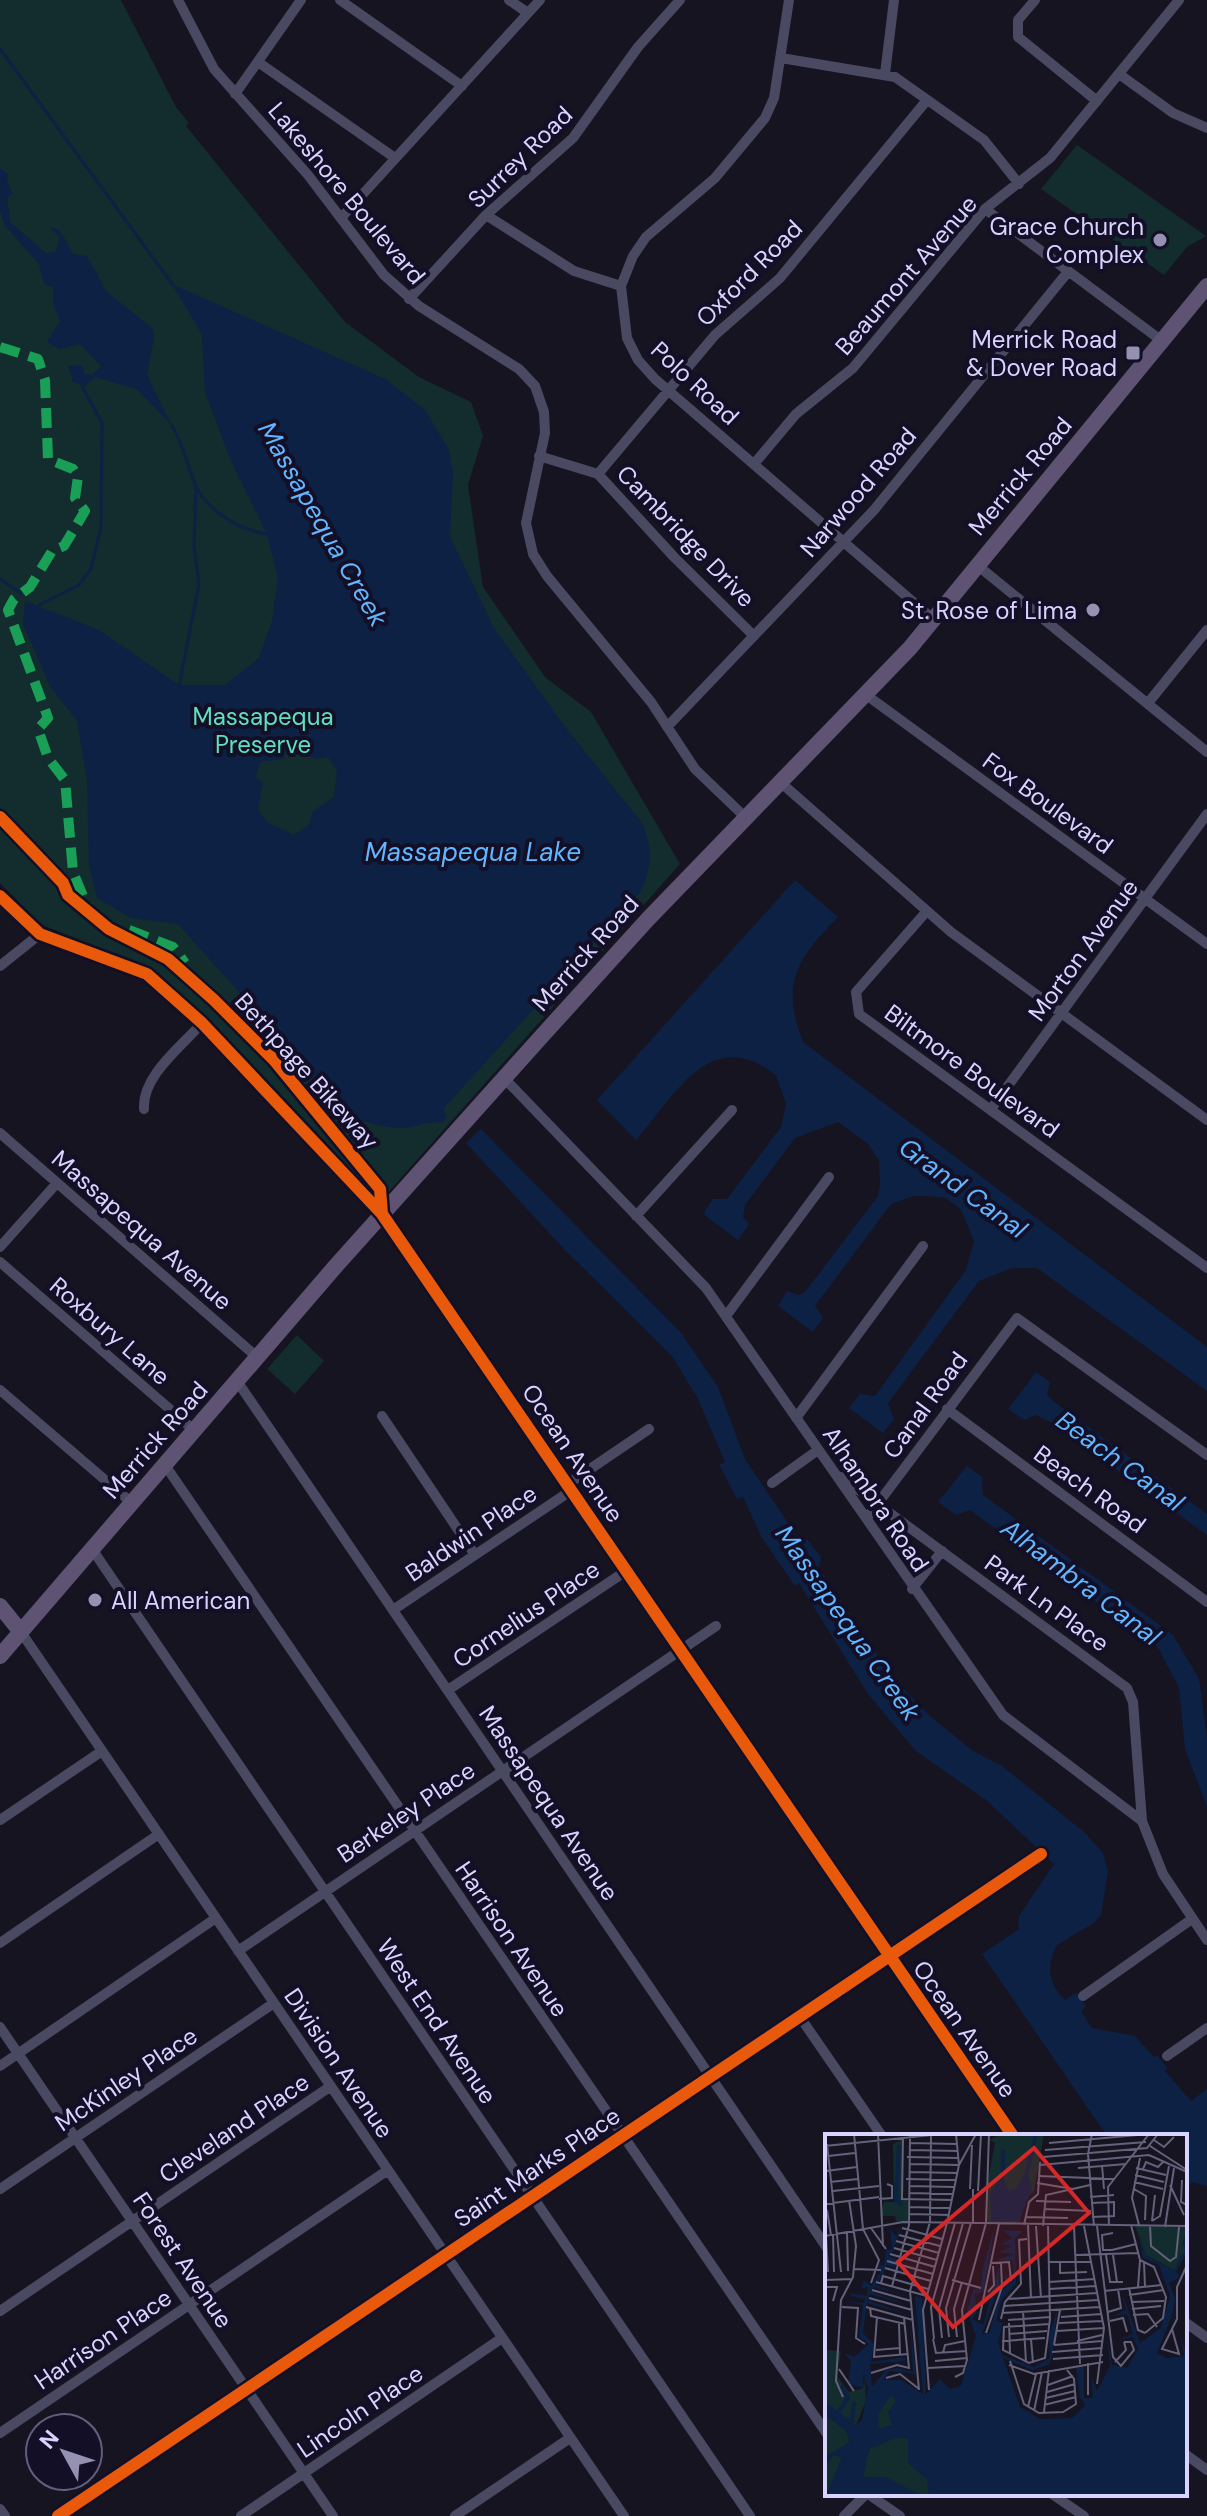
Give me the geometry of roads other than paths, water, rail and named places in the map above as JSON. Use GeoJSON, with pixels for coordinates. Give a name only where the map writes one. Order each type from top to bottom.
{"type":"FeatureCollection","features":[{"type":"Feature","properties":{"kind":"main road","name":"Merrick Road"},"geometry":{"type":"LineString","coordinates":[[0,1656],[382,1214],[504,1078],[745,817],[934,620],[1207,286]]}},
{"type":"Feature","properties":{"kind":"main road"},"geometry":{"type":"LineString","coordinates":[[0,1606],[21,1632]]}},
{"type":"Feature","properties":{"kind":"street"},"geometry":{"type":"LineString","coordinates":[[235,94],[301,0]]}},
{"type":"Feature","properties":{"kind":"street"},"geometry":{"type":"LineString","coordinates":[[340,0],[462,86]]}},
{"type":"Feature","properties":{"kind":"street"},"geometry":{"type":"LineString","coordinates":[[509,0],[528,13]]}},
{"type":"Feature","properties":{"kind":"street"},"geometry":{"type":"LineString","coordinates":[[341,218],[540,0]]}},
{"type":"Feature","properties":{"kind":"street","name":"Polo Road"},"geometry":{"type":"LineString","coordinates":[[789,0],[774,98],[765,118],[715,178],[646,237],[633,256],[621,286],[622,316],[631,349],[647,371],[934,620]]}},
{"type":"Feature","properties":{"kind":"street"},"geometry":{"type":"LineString","coordinates":[[885,74],[894,0]]}},
{"type":"Feature","properties":{"kind":"street"},"geometry":{"type":"LineString","coordinates":[[1035,0],[1018,20],[1018,37],[1097,101]]}},
{"type":"Feature","properties":{"kind":"street","name":"Beaumont Avenue"},"geometry":{"type":"LineString","coordinates":[[754,464],[796,414],[853,368],[985,209],[1050,158],[1179,0]]}},
{"type":"Feature","properties":{"kind":"street","name":"Lakeshore Boulevard"},"geometry":{"type":"LineString","coordinates":[[180,1],[214,69],[341,218],[384,275],[409,299],[519,369],[530,380],[544,412],[545,433],[526,511],[533,554],[667,727],[695,769],[745,817]]}},
{"type":"Feature","properties":{"kind":"street","name":"Surrey Road"},"geometry":{"type":"LineString","coordinates":[[409,299],[486,215],[573,138],[673,3]]}},
{"type":"Feature","properties":{"kind":"street"},"geometry":{"type":"LineString","coordinates":[[781,58],[885,74],[984,140],[1019,184]]}},
{"type":"Feature","properties":{"kind":"street"},"geometry":{"type":"LineString","coordinates":[[258,62],[395,158]]}},
{"type":"Feature","properties":{"kind":"street"},"geometry":{"type":"LineString","coordinates":[[1119,74],[1173,113],[1207,128]]}},
{"type":"Feature","properties":{"kind":"street","name":"Oxford Road"},"geometry":{"type":"LineString","coordinates":[[598,474],[715,335],[780,278],[927,100]]}},
{"type":"Feature","properties":{"kind":"street"},"geometry":{"type":"LineString","coordinates":[[985,209],[1162,341]]}},
{"type":"Feature","properties":{"kind":"street"},"geometry":{"type":"LineString","coordinates":[[486,215],[574,271],[621,286]]}},
{"type":"Feature","properties":{"kind":"street","name":"Narwood Road"},"geometry":{"type":"LineString","coordinates":[[667,727],[844,543],[1067,273]]}},
{"type":"Feature","properties":{"kind":"street","name":"Cambridge Drive"},"geometry":{"type":"LineString","coordinates":[[539,456],[598,474],[674,557],[754,636]]}},
{"type":"Feature","properties":{"kind":"street"},"geometry":{"type":"LineString","coordinates":[[977,565],[1207,752]]}},
{"type":"Feature","properties":{"kind":"street"},"geometry":{"type":"LineString","coordinates":[[1148,703],[1207,630]]}},
{"type":"Feature","properties":{"kind":"street","name":"Fox Boulevard"},"geometry":{"type":"LineString","coordinates":[[865,694],[1207,944]]}},
{"type":"Feature","properties":{"kind":"street"},"geometry":{"type":"LineString","coordinates":[[779,781],[926,912],[1207,1120]]}},
{"type":"Feature","properties":{"kind":"street","name":"Morton Avenue"},"geometry":{"type":"LineString","coordinates":[[991,1109],[1207,814]]}},
{"type":"Feature","properties":{"kind":"street","name":"Ocean Avenue"},"geometry":{"type":"LineString","coordinates":[[0,896],[40,934],[147,974],[202,1023],[382,1214],[1012,2134]]}},
{"type":"Feature","properties":{"kind":"street","name":"Biltmore Boulevard"},"geometry":{"type":"LineString","coordinates":[[926,912],[856,992],[859,1014],[1207,1268]]}},
{"type":"Feature","properties":{"kind":"street"},"geometry":{"type":"LineString","coordinates":[[0,966],[40,934]]}},
{"type":"Feature","properties":{"kind":"street"},"geometry":{"type":"LineString","coordinates":[[144,1109],[145,1089],[150,1081],[202,1023]]}},
{"type":"Feature","properties":{"kind":"street","name":"Alhambra Road"},"geometry":{"type":"LineString","coordinates":[[504,1078],[706,1288],[867,1518],[912,1589],[1003,1715],[1142,1821]]}},
{"type":"Feature","properties":{"kind":"street"},"geometry":{"type":"LineString","coordinates":[[636,1216],[732,1110]]}},
{"type":"Feature","properties":{"kind":"street","name":"Massapequa Avenue"},"geometry":{"type":"LineString","coordinates":[[0,1133],[258,1358]]}},
{"type":"Feature","properties":{"kind":"street"},"geometry":{"type":"LineString","coordinates":[[726,1316],[829,1177]]}},
{"type":"Feature","properties":{"kind":"street"},"geometry":{"type":"LineString","coordinates":[[0,1247],[57,1183]]}},
{"type":"Feature","properties":{"kind":"street"},"geometry":{"type":"LineString","coordinates":[[796,1418],[923,1246]]}},
{"type":"Feature","properties":{"kind":"street","name":"Roxbury Lane"},"geometry":{"type":"LineString","coordinates":[[0,1262],[195,1431]]}},
{"type":"Feature","properties":{"kind":"street","name":"Canal Road"},"geometry":{"type":"LineString","coordinates":[[867,1518],[1017,1318],[1207,1455]]}},
{"type":"Feature","properties":{"kind":"street","name":"Massapequa Avenue"},"geometry":{"type":"LineString","coordinates":[[237,1381],[825,2245]]}},
{"type":"Feature","properties":{"kind":"street"},"geometry":{"type":"LineString","coordinates":[[0,1390],[132,1503]]}},
{"type":"Feature","properties":{"kind":"street","name":"Beach Road"},"geometry":{"type":"LineString","coordinates":[[947,1409],[1207,1602]]}},
{"type":"Feature","properties":{"kind":"street"},"geometry":{"type":"LineString","coordinates":[[382,1416],[475,1555]]}},
{"type":"Feature","properties":{"kind":"street","name":"Baldwin Place"},"geometry":{"type":"LineString","coordinates":[[393,1610],[475,1555],[649,1429]]}},
{"type":"Feature","properties":{"kind":"street"},"geometry":{"type":"LineString","coordinates":[[772,1483],[818,1450]]}},
{"type":"Feature","properties":{"kind":"street","name":"Harrison Avenue"},"geometry":{"type":"LineString","coordinates":[[165,1465],[825,2431]]}},
{"type":"Feature","properties":{"kind":"street","name":"Park Ln Place"},"geometry":{"type":"LineString","coordinates":[[833,1472],[1127,1688],[1133,1702],[1142,1821]]}},
{"type":"Feature","properties":{"kind":"street","name":"West End Avenue"},"geometry":{"type":"LineString","coordinates":[[92,1549],[750,2516]]}},
{"type":"Feature","properties":{"kind":"street"},"geometry":{"type":"LineString","coordinates":[[912,1589],[942,1551]]}},
{"type":"Feature","properties":{"kind":"street","name":"Cornelius Place"},"geometry":{"type":"LineString","coordinates":[[448,1690],[626,1571]]}},
{"type":"Feature","properties":{"kind":"street","name":"Berkeley Place"},"geometry":{"type":"LineString","coordinates":[[238,1951],[716,1626]]}},
{"type":"Feature","properties":{"kind":"street","name":"Division Avenue"},"geometry":{"type":"LineString","coordinates":[[21,1632],[624,2516]]}},
{"type":"Feature","properties":{"kind":"street"},"geometry":{"type":"LineString","coordinates":[[0,1820],[102,1751]]}},
{"type":"Feature","properties":{"kind":"street"},"geometry":{"type":"LineString","coordinates":[[1142,1821],[1163,1874],[1207,1940]]}},
{"type":"Feature","properties":{"kind":"street"},"geometry":{"type":"LineString","coordinates":[[0,1943],[159,1834]]}},
{"type":"Feature","properties":{"kind":"street","name":"Saint Marks Place"},"geometry":{"type":"LineString","coordinates":[[58,2516],[1041,1854]]}},
{"type":"Feature","properties":{"kind":"street"},"geometry":{"type":"LineString","coordinates":[[0,2066],[216,1918]]}},
{"type":"Feature","properties":{"kind":"street"},"geometry":{"type":"LineString","coordinates":[[1083,1996],[1192,1919]]}},
{"type":"Feature","properties":{"kind":"street","name":"McKinley Place"},"geometry":{"type":"LineString","coordinates":[[0,2189],[274,2003]]}},
{"type":"Feature","properties":{"kind":"street"},"geometry":{"type":"LineString","coordinates":[[800,2017],[881,2134]]}},
{"type":"Feature","properties":{"kind":"street","name":"Forest Avenue"},"geometry":{"type":"LineString","coordinates":[[0,2027],[333,2516]]}},
{"type":"Feature","properties":{"kind":"street"},"geometry":{"type":"LineString","coordinates":[[1167,2056],[1207,2028]]}},
{"type":"Feature","properties":{"kind":"street","name":"Cleveland Place"},"geometry":{"type":"LineString","coordinates":[[0,2311],[331,2086]]}},
{"type":"Feature","properties":{"kind":"street","name":"Harrison Place"},"geometry":{"type":"LineString","coordinates":[[0,2433],[388,2170]]}},
{"type":"Feature","properties":{"kind":"street"},"geometry":{"type":"LineString","coordinates":[[1187,2323],[1207,2338]]}},
{"type":"Feature","properties":{"kind":"street","name":"Lincoln Place"},"geometry":{"type":"LineString","coordinates":[[241,2516],[502,2338]]}},
{"type":"Feature","properties":{"kind":"street"},"geometry":{"type":"LineString","coordinates":[[455,2516],[570,2438]]}},
{"type":"Feature","properties":{"kind":"street"},"geometry":{"type":"LineString","coordinates":[[1187,2455],[1207,2470]]}},
{"type":"Feature","properties":{"kind":"street"},"geometry":{"type":"LineString","coordinates":[[844,2516],[865,2496]]}},
{"type":"Feature","properties":{"kind":"street"},"geometry":{"type":"LineString","coordinates":[[870,2496],[900,2516]]}},
{"type":"Feature","properties":{"kind":"street"},"geometry":{"type":"LineString","coordinates":[[1055,2496],[1084,2516]]}},
{"type":"Feature","properties":{"kind":"street"},"geometry":{"type":"LineString","coordinates":[[0,2509],[5,2516]]}},
{"type":"Feature","properties":{"kind":"water"},"geometry":{"type":"Polygon","coordinates":[[[0,168],[8,174],[7,181],[13,194],[7,198],[10,222],[46,253],[55,252],[60,238],[49,227],[58,230],[73,254],[87,256],[106,291],[152,328],[154,338],[147,375],[172,426],[137,389],[95,377],[85,386],[73,382],[68,365],[82,366],[85,374],[92,375],[101,366],[80,344],[59,349],[47,342],[60,321],[53,304],[53,287],[44,284],[39,264],[5,226],[0,211],[0,168]]]}},
{"type":"Feature","properties":{"kind":"water","name":"Massapequa Lake"},"geometry":{"type":"Polygon","coordinates":[[[172,284],[387,380],[425,410],[449,450],[453,472],[450,537],[494,628],[646,832],[650,857],[641,891],[443,1109],[447,1117],[443,1123],[397,1128],[352,1118],[178,924],[131,918],[97,898],[89,866],[87,781],[77,721],[50,686],[23,624],[25,601],[99,630],[179,685],[225,685],[259,658],[272,621],[278,578],[267,534],[230,459],[205,392],[202,334],[172,284]],[[285,750],[284,759],[261,762],[255,777],[263,783],[258,809],[267,822],[294,835],[309,825],[313,811],[334,797],[337,771],[328,757],[317,759],[285,750]]]}},
{"type":"Feature","properties":{"kind":"water","name":"Grand Canal"},"geometry":{"type":"Polygon","coordinates":[[[795,880],[838,917],[812,946],[796,973],[793,1003],[803,1042],[1207,1347],[1207,1391],[1037,1268],[1012,1268],[979,1281],[888,1403],[894,1419],[883,1433],[849,1408],[860,1394],[875,1396],[966,1270],[974,1241],[961,1210],[946,1198],[928,1196],[914,1196],[891,1204],[815,1306],[823,1318],[813,1332],[778,1306],[787,1291],[799,1295],[805,1292],[878,1196],[879,1160],[868,1144],[838,1122],[795,1138],[745,1205],[743,1217],[749,1224],[738,1240],[703,1214],[713,1199],[727,1199],[781,1127],[786,1104],[776,1075],[753,1061],[732,1057],[713,1061],[680,1086],[636,1140],[597,1100],[795,880]]]}},
{"type":"Feature","properties":{"kind":"water"},"geometry":{"type":"Polygon","coordinates":[[[481,1129],[681,1333],[718,1387],[745,1459],[799,1539],[807,1539],[821,1557],[819,1568],[891,1676],[931,1717],[973,1751],[1002,1766],[1084,1832],[1103,1853],[1108,1871],[1101,1915],[1094,1923],[1057,1945],[1050,1967],[1052,1981],[1065,2000],[1076,1993],[1086,2006],[1081,2011],[1092,2028],[1135,2036],[1154,2057],[1157,2055],[1167,2068],[1165,2071],[1191,2101],[1207,2089],[1207,2186],[1192,2182],[1187,2187],[1187,2134],[1106,2134],[982,1954],[1018,1930],[1019,1916],[1054,1864],[986,1800],[916,1751],[868,1694],[799,1583],[795,1586],[762,1538],[743,1497],[737,1499],[719,1465],[725,1462],[698,1399],[672,1356],[564,1249],[466,1143],[481,1129]]]}},
{"type":"Feature","properties":{"kind":"water","name":"Beach Canal"},"geometry":{"type":"Polygon","coordinates":[[[1036,1372],[1050,1382],[1047,1395],[1057,1404],[1207,1514],[1207,1535],[1052,1423],[1036,1415],[1024,1420],[1008,1409],[1036,1372]]]}},
{"type":"Feature","properties":{"kind":"water","name":"Alhambra Canal"},"geometry":{"type":"Polygon","coordinates":[[[967,1466],[982,1477],[983,1495],[1173,1635],[1199,1679],[1207,1739],[1207,1807],[1185,1749],[1179,1688],[1157,1646],[970,1510],[956,1515],[938,1502],[967,1466]]]}},
{"type":"Feature","properties":{"kind":"waterway","name":"Massapequa Creek"},"geometry":{"type":"LineString","coordinates":[[0,49],[173,285]]}},
{"type":"Feature","properties":{"kind":"waterway"},"geometry":{"type":"LineString","coordinates":[[39,605],[79,585],[91,569],[101,527],[102,423],[82,386]]}},
{"type":"Feature","properties":{"kind":"waterway"},"geometry":{"type":"LineString","coordinates":[[172,426],[195,484],[207,502],[236,524],[269,534]]}},
{"type":"Feature","properties":{"kind":"waterway"},"geometry":{"type":"LineString","coordinates":[[179,686],[199,584],[194,546],[196,488]]}},
{"type":"Feature","properties":{"kind":"waterway"},"geometry":{"type":"LineString","coordinates":[[0,579],[21,593]]}},
{"type":"Feature","properties":{"kind":"place","name":"Grace Church Complex"},"geometry":{"type":"Point","coordinates":[1160,240]}},
{"type":"Feature","properties":{"kind":"place","name":"Merrick Road & Dover Road"},"geometry":{"type":"Point","coordinates":[1133,353]}},
{"type":"Feature","properties":{"kind":"place","name":"St. Rose of Lima"},"geometry":{"type":"Point","coordinates":[1093,610]}},
{"type":"Feature","properties":{"kind":"place","name":"All American"},"geometry":{"type":"Point","coordinates":[95,1600]}},
{"type":"Feature","properties":{"kind":"park label","name":"Massapequa Preserve"},"geometry":{"type":"Point","coordinates":[263,730]}}]}
